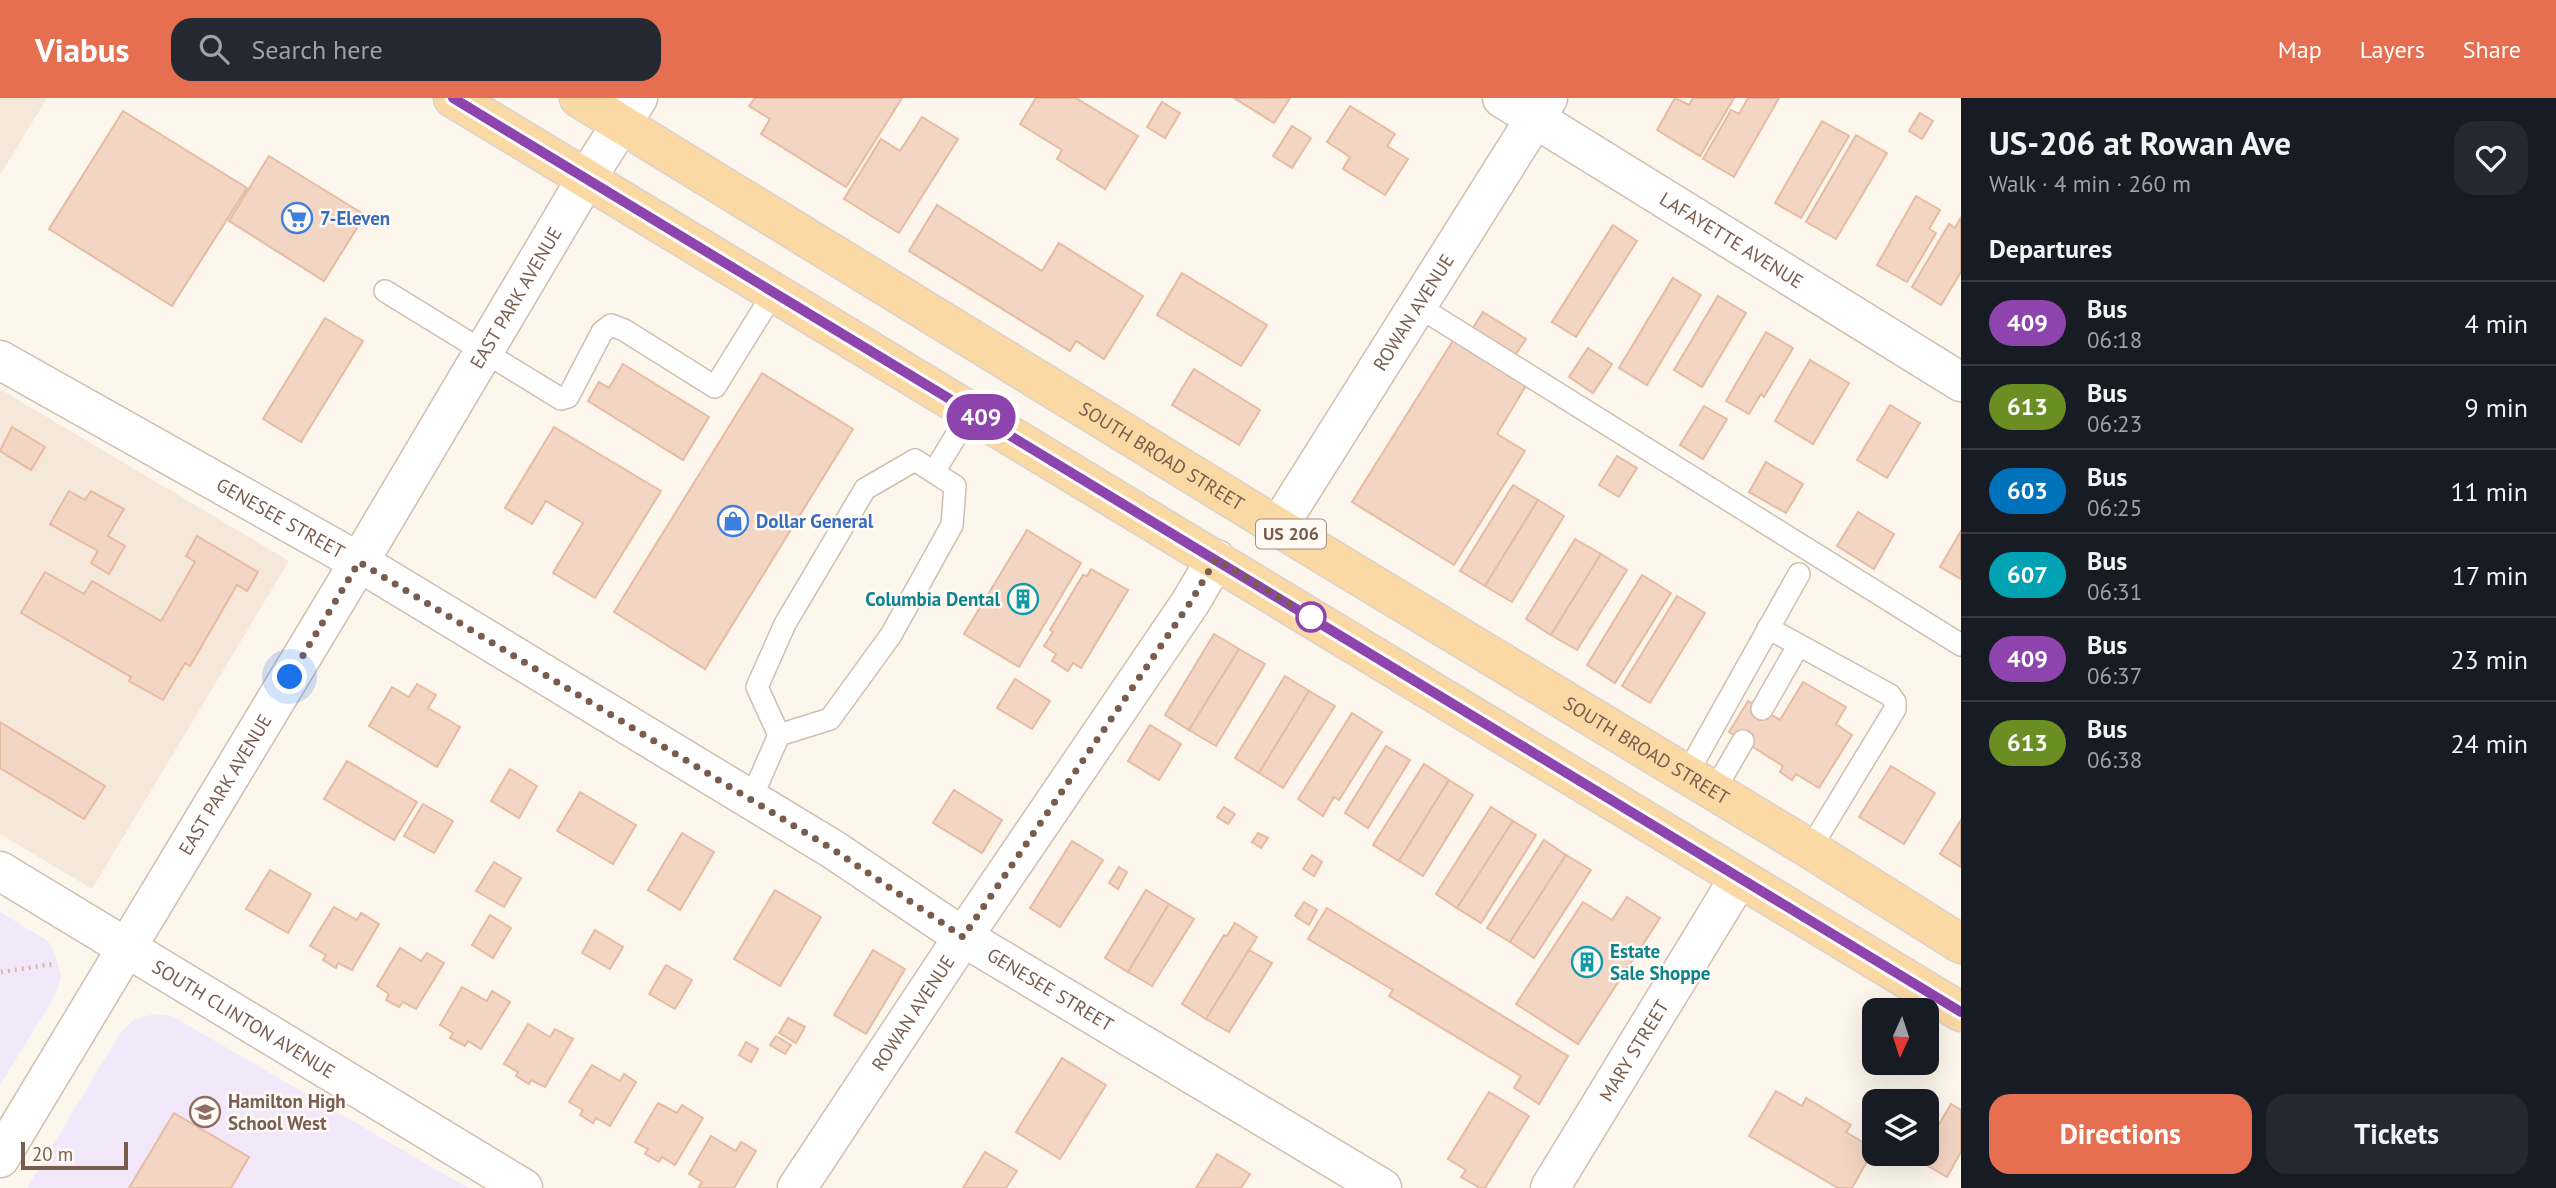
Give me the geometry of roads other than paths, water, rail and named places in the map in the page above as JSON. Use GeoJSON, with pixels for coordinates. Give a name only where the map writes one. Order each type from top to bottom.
{"type":"FeatureCollection","features":[{"type":"Feature","properties":{"kind":"main road"},"geometry":{"type":"LineString","coordinates":[[453,98],[1961,1012]]}},
{"type":"Feature","properties":{"kind":"main road","name":"SOUTH BROAD STREET"},"geometry":{"type":"LineString","coordinates":[[579,98],[629,111],[1278,527],[1810,849],[1961,944]]}},
{"type":"Feature","properties":{"kind":"street","name":"LAFAYETTE AVENUE"},"geometry":{"type":"LineString","coordinates":[[1502,98],[1541,108],[1961,382]]}},
{"type":"Feature","properties":{"kind":"street","name":"ROWAN AVENUE"},"geometry":{"type":"LineString","coordinates":[[1278,527],[1541,108]]}},
{"type":"Feature","properties":{"kind":"street","name":"EAST PARK AVENUE"},"geometry":{"type":"LineString","coordinates":[[0,1158],[629,111]]}},
{"type":"Feature","properties":{"kind":"street","name":"GENESEE STREET"},"geometry":{"type":"LineString","coordinates":[[0,360],[359,562],[834,850],[963,937],[1382,1188]]}},
{"type":"Feature","properties":{"kind":"street","name":"ROWAN AVENUE"},"geometry":{"type":"LineString","coordinates":[[797,1188],[963,937],[1190,603],[1216,559]]}},
{"type":"Feature","properties":{"kind":"street","name":"SOUTH CLINTON AVENUE"},"geometry":{"type":"LineString","coordinates":[[0,871],[523,1188]]}},
{"type":"Feature","properties":{"kind":"street","name":"MARY STREET"},"geometry":{"type":"LineString","coordinates":[[1550,1188],[1739,878]]}},
{"type":"Feature","properties":{"kind":"lane"},"geometry":{"type":"LineString","coordinates":[[385,291],[483,354],[561,399],[568,397],[601,332],[611,325],[624,330],[715,387],[774,292]]}},
{"type":"Feature","properties":{"kind":"lane"},"geometry":{"type":"LineString","coordinates":[[1416,305],[1961,645]]}},
{"type":"Feature","properties":{"kind":"lane"},"geometry":{"type":"LineString","coordinates":[[934,472],[971,411]]}},
{"type":"Feature","properties":{"kind":"lane"},"geometry":{"type":"LineString","coordinates":[[751,799],[779,735],[757,687],[792,613],[865,489],[915,460],[955,486],[952,525],[891,635],[830,719],[779,735]]}},
{"type":"Feature","properties":{"kind":"lane"},"geometry":{"type":"LineString","coordinates":[[1701,783],[1768,628],[1799,574]]}},
{"type":"Feature","properties":{"kind":"lane"},"geometry":{"type":"LineString","coordinates":[[1768,628],[1890,695],[1895,702],[1895,709],[1810,849]]}},
{"type":"Feature","properties":{"kind":"lane"},"geometry":{"type":"LineString","coordinates":[[1762,709],[1798,646]]}},
{"type":"Feature","properties":{"kind":"lane"},"geometry":{"type":"LineString","coordinates":[[1701,783],[1743,741]]}},
{"type":"Feature","properties":{"kind":"place","name":"7-Eleven"},"geometry":{"type":"Point","coordinates":[297,218]}},
{"type":"Feature","properties":{"kind":"place","name":"Dollar General"},"geometry":{"type":"Point","coordinates":[733,521]}},
{"type":"Feature","properties":{"kind":"place","name":"Columbia Dental"},"geometry":{"type":"Point","coordinates":[1023,599]}},
{"type":"Feature","properties":{"kind":"place","name":"Estate Sale Shoppe"},"geometry":{"type":"Point","coordinates":[1587,962]}},
{"type":"Feature","properties":{"kind":"place","name":"Hamilton High School West"},"geometry":{"type":"Point","coordinates":[205,1112]}}]}
